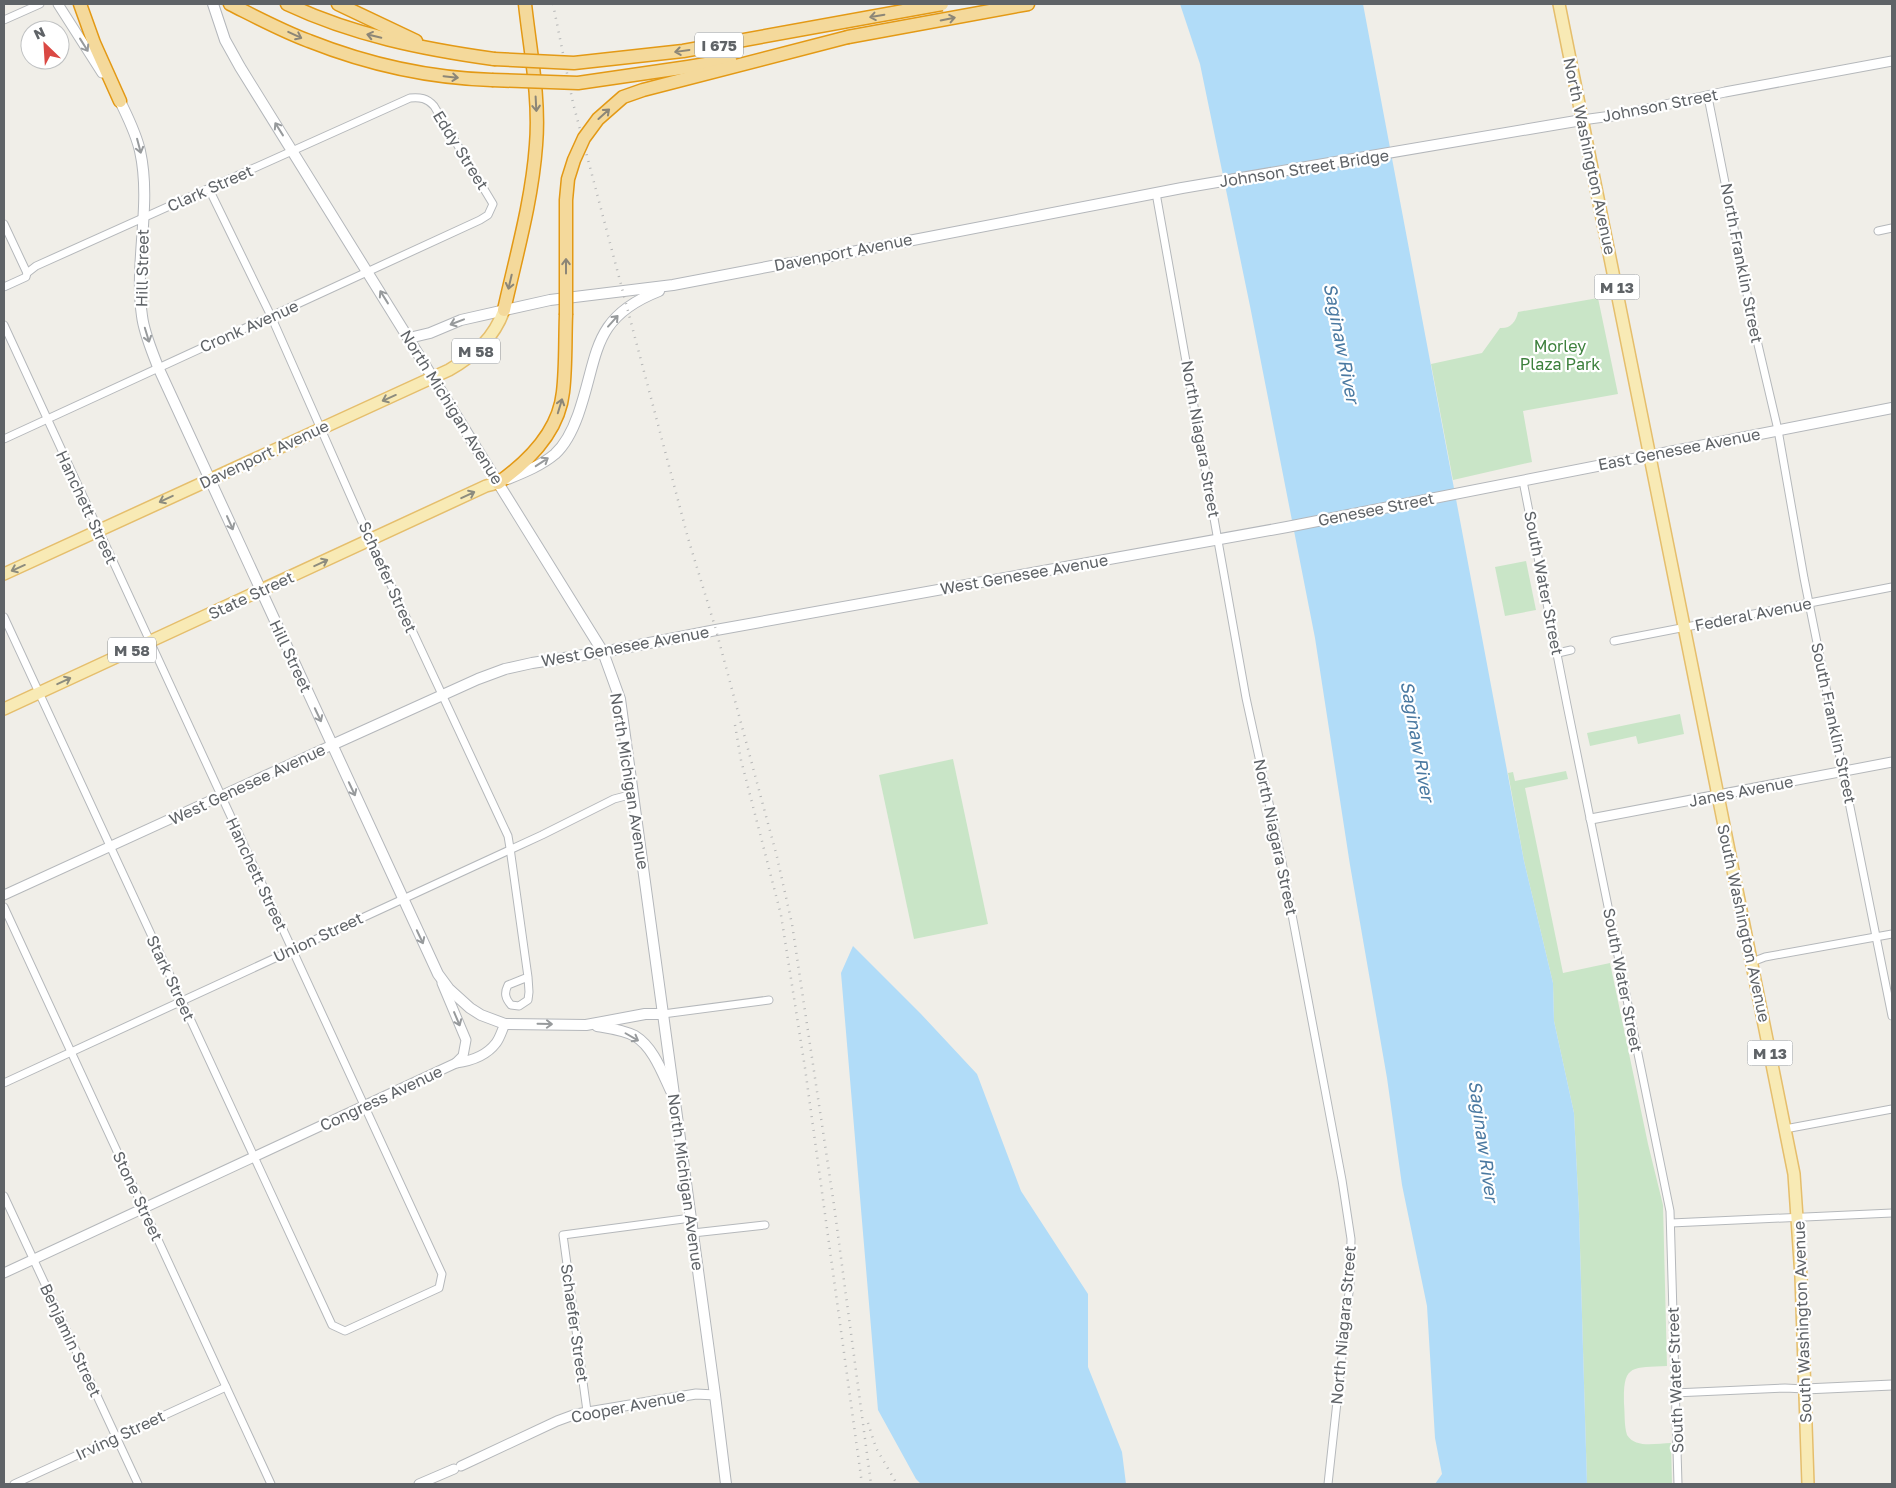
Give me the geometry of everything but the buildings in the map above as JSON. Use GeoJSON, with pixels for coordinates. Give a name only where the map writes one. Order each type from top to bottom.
{"type":"FeatureCollection","features":[{"type":"Feature","properties":{"kind":"highway"},"geometry":{"type":"LineString","coordinates":[[80,4],[94,43],[120,102]]}},
{"type":"Feature","properties":{"kind":"highway","name":"I 675"},"geometry":{"type":"LineString","coordinates":[[230,4],[308,41],[368,61],[437,75],[492,80],[578,83],[688,67],[1028,4]]}},
{"type":"Feature","properties":{"kind":"highway","name":"I 675"},"geometry":{"type":"LineString","coordinates":[[287,4],[365,34],[439,52],[494,59],[574,63],[683,51],[942,4]]}},
{"type":"Feature","properties":{"kind":"highway"},"geometry":{"type":"LineString","coordinates":[[338,4],[439,52]]}},
{"type":"Feature","properties":{"kind":"highway"},"geometry":{"type":"LineString","coordinates":[[504,310],[531,190],[537,143],[536,103],[525,4]]}},
{"type":"Feature","properties":{"kind":"highway"},"geometry":{"type":"LineString","coordinates":[[498,484],[520,467],[536,450],[550,431],[559,409],[563,393],[568,178],[579,148],[598,119],[623,97],[642,90],[848,37]]}},
{"type":"Feature","properties":{"kind":"main road","name":"North Michigan Avenue"},"geometry":{"type":"LineString","coordinates":[[213,4],[225,40],[317,193],[410,338],[603,652],[620,699],[716,1395],[726,1484]]}},
{"type":"Feature","properties":{"kind":"main road","name":"North Washington Avenue"},"geometry":{"type":"LineString","coordinates":[[1559,4],[1650,455]]}},
{"type":"Feature","properties":{"kind":"main road"},"geometry":{"type":"LineString","coordinates":[[120,102],[134,129],[140,151],[144,187],[143,218]]}},
{"type":"Feature","properties":{"kind":"main road","name":"Johnson Street"},"geometry":{"type":"LineString","coordinates":[[1427,147],[1582,120]]}},
{"type":"Feature","properties":{"kind":"main road","name":"Johnson Street Bridge"},"geometry":{"type":"LineString","coordinates":[[1182,188],[1427,147]]}},
{"type":"Feature","properties":{"kind":"main road","name":"Davenport Avenue"},"geometry":{"type":"LineString","coordinates":[[410,338],[421,336],[461,320],[550,300],[673,285],[1182,188]]}},
{"type":"Feature","properties":{"kind":"main road","name":"Hill Street"},"geometry":{"type":"LineString","coordinates":[[143,218],[140,294],[142,317],[158,367],[438,974],[449,989],[470,1008],[481,1015],[505,1024]]}},
{"type":"Feature","properties":{"kind":"main road"},"geometry":{"type":"LineString","coordinates":[[498,484],[540,465],[556,453],[570,435],[583,402],[600,339],[612,321],[643,297],[673,285]]}},
{"type":"Feature","properties":{"kind":"main road","name":"Davenport Avenue"},"geometry":{"type":"LineString","coordinates":[[4,574],[433,378],[466,360],[480,348],[498,326],[504,310]]}},
{"type":"Feature","properties":{"kind":"main road","name":"East Genesee Avenue"},"geometry":{"type":"LineString","coordinates":[[1465,491],[1892,408]]}},
{"type":"Feature","properties":{"kind":"main road","name":"South Washington Avenue"},"geometry":{"type":"LineString","coordinates":[[1650,455],[1794,1174],[1798,1217],[1808,1484]]}},
{"type":"Feature","properties":{"kind":"main road","name":"State Street"},"geometry":{"type":"LineString","coordinates":[[4,709],[486,486],[498,484]]}},
{"type":"Feature","properties":{"kind":"main road","name":"Genesee Street"},"geometry":{"type":"LineString","coordinates":[[1287,527],[1465,491]]}},
{"type":"Feature","properties":{"kind":"main road","name":"West Genesee Avenue"},"geometry":{"type":"LineString","coordinates":[[332,745],[478,678],[506,669],[1287,527]]}},
{"type":"Feature","properties":{"kind":"main road"},"geometry":{"type":"LineString","coordinates":[[586,1025],[645,1014],[663,1014]]}},
{"type":"Feature","properties":{"kind":"main road"},"geometry":{"type":"LineString","coordinates":[[505,1024],[586,1025],[613,1029],[635,1036],[656,1057],[675,1101]]}},
{"type":"Feature","properties":{"kind":"street"},"geometry":{"type":"LineString","coordinates":[[4,20],[40,4]]}},
{"type":"Feature","properties":{"kind":"street"},"geometry":{"type":"LineString","coordinates":[[58,4],[120,102]]}},
{"type":"Feature","properties":{"kind":"street","name":"Johnson Street"},"geometry":{"type":"LineString","coordinates":[[1582,120],[1619,115],[1892,61]]}},
{"type":"Feature","properties":{"kind":"street","name":"North Franklin Street"},"geometry":{"type":"LineString","coordinates":[[1708,97],[1752,319],[1778,430]]}},
{"type":"Feature","properties":{"kind":"street","name":"Clark Street"},"geometry":{"type":"LineString","coordinates":[[4,287],[26,277],[27,273],[36,266],[410,98],[421,98]]}},
{"type":"Feature","properties":{"kind":"street","name":"Eddy Street"},"geometry":{"type":"LineString","coordinates":[[421,98],[429,100],[434,106],[491,199],[492,208]]}},
{"type":"Feature","properties":{"kind":"street","name":"Schaefer Street"},"geometry":{"type":"LineString","coordinates":[[209,189],[271,316],[370,540],[508,836],[528,976],[529,992],[528,1000],[519,1006],[511,1005],[506,999],[505,992],[508,984],[528,976]]}},
{"type":"Feature","properties":{"kind":"street","name":"North Niagara Street"},"geometry":{"type":"LineString","coordinates":[[1156,193],[1246,698],[1282,867],[1342,1180],[1351,1239],[1350,1284],[1328,1484]]}},
{"type":"Feature","properties":{"kind":"street","name":"Cronk Avenue"},"geometry":{"type":"LineString","coordinates":[[4,439],[480,220],[488,215],[492,208]]}},
{"type":"Feature","properties":{"kind":"street"},"geometry":{"type":"LineString","coordinates":[[4,224],[27,273]]}},
{"type":"Feature","properties":{"kind":"street"},"geometry":{"type":"LineString","coordinates":[[1878,231],[1892,228]]}},
{"type":"Feature","properties":{"kind":"street","name":"Hanchett Street"},"geometry":{"type":"LineString","coordinates":[[4,326],[442,1274],[439,1288],[345,1331]]}},
{"type":"Feature","properties":{"kind":"street","name":"South Franklin Street"},"geometry":{"type":"LineString","coordinates":[[1778,430],[1810,603],[1892,1016]]}},
{"type":"Feature","properties":{"kind":"street","name":"South Water Street"},"geometry":{"type":"LineString","coordinates":[[1523,481],[1670,1211],[1678,1484]]}},
{"type":"Feature","properties":{"kind":"street","name":"Federal Avenue"},"geometry":{"type":"LineString","coordinates":[[1614,642],[1892,586]]}},
{"type":"Feature","properties":{"kind":"street","name":"Stark Street"},"geometry":{"type":"LineString","coordinates":[[4,617],[332,1324],[345,1331]]}},
{"type":"Feature","properties":{"kind":"street"},"geometry":{"type":"LineString","coordinates":[[1558,653],[1571,650]]}},
{"type":"Feature","properties":{"kind":"street","name":"West Genesee Avenue"},"geometry":{"type":"LineString","coordinates":[[4,895],[332,745]]}},
{"type":"Feature","properties":{"kind":"street","name":"Janes Avenue"},"geometry":{"type":"LineString","coordinates":[[1590,819],[1892,762]]}},
{"type":"Feature","properties":{"kind":"street","name":"Union Street"},"geometry":{"type":"LineString","coordinates":[[4,1083],[510,848],[542,835],[614,799],[633,794]]}},
{"type":"Feature","properties":{"kind":"street","name":"Stone Street"},"geometry":{"type":"LineString","coordinates":[[4,907],[271,1484]]}},
{"type":"Feature","properties":{"kind":"street"},"geometry":{"type":"LineString","coordinates":[[1752,962],[1766,957],[1892,934]]}},
{"type":"Feature","properties":{"kind":"street","name":"Hill Street"},"geometry":{"type":"LineString","coordinates":[[438,974],[466,1040],[463,1056],[456,1063]]}},
{"type":"Feature","properties":{"kind":"street"},"geometry":{"type":"LineString","coordinates":[[663,1014],[769,1000]]}},
{"type":"Feature","properties":{"kind":"street","name":"Congress Avenue"},"geometry":{"type":"LineString","coordinates":[[4,1273],[456,1063],[466,1062],[486,1052],[497,1042],[505,1024]]}},
{"type":"Feature","properties":{"kind":"street"},"geometry":{"type":"LineString","coordinates":[[1785,1129],[1892,1109]]}},
{"type":"Feature","properties":{"kind":"street","name":"Benjamin Street"},"geometry":{"type":"LineString","coordinates":[[4,1196],[138,1484]]}},
{"type":"Feature","properties":{"kind":"street"},"geometry":{"type":"LineString","coordinates":[[1670,1223],[1892,1214]]}},
{"type":"Feature","properties":{"kind":"street","name":"Schaefer Street"},"geometry":{"type":"LineString","coordinates":[[587,1411],[563,1235],[691,1218]]}},
{"type":"Feature","properties":{"kind":"street"},"geometry":{"type":"LineString","coordinates":[[693,1233],[765,1225]]}},
{"type":"Feature","properties":{"kind":"street"},"geometry":{"type":"LineString","coordinates":[[1674,1393],[1892,1385]]}},
{"type":"Feature","properties":{"kind":"street","name":"Irving Street"},"geometry":{"type":"LineString","coordinates":[[14,1484],[226,1387]]}},
{"type":"Feature","properties":{"kind":"street","name":"Cooper Avenue"},"geometry":{"type":"LineString","coordinates":[[419,1484],[458,1468],[557,1421],[587,1411],[696,1394],[716,1395]]}},
{"type":"Feature","properties":{"kind":"green space","name":"Morley Plaza Park"},"geometry":{"type":"Polygon","coordinates":[[[1598,298],[1618,394],[1523,411],[1532,462],[1453,480],[1431,364],[1482,353],[1500,328],[1512,324],[1518,312],[1598,298]]]}},
{"type":"Feature","properties":{"kind":"green space"},"geometry":{"type":"Polygon","coordinates":[[[1526,561],[1536,610],[1505,616],[1495,567],[1526,561]]]}},
{"type":"Feature","properties":{"kind":"green space"},"geometry":{"type":"Polygon","coordinates":[[[1680,714],[1684,734],[1638,744],[1636,736],[1590,746],[1587,733],[1680,714]]]}},
{"type":"Feature","properties":{"kind":"green space"},"geometry":{"type":"Polygon","coordinates":[[[953,759],[988,924],[914,939],[879,775],[953,759]]]}},
{"type":"Feature","properties":{"kind":"green space"},"geometry":{"type":"Polygon","coordinates":[[[1566,771],[1568,779],[1525,788],[1563,973],[1610,963],[1648,1144],[1663,1205],[1667,1366],[1637,1368],[1632,1371],[1625,1381],[1624,1404],[1626,1431],[1631,1439],[1641,1444],[1671,1443],[1672,1484],[1587,1484],[1574,1113],[1554,1021],[1553,983],[1524,861],[1508,773],[1513,772],[1515,781],[1566,771]]]}},
{"type":"Feature","properties":{"kind":"water","name":"Saginaw River"},"geometry":{"type":"Polygon","coordinates":[[[1180,4],[1363,4],[1524,861],[1553,983],[1554,1021],[1574,1113],[1587,1484],[1435,1484],[1442,1474],[1435,1438],[1427,1306],[1402,1185],[1387,1078],[1350,865],[1315,638],[1200,64],[1180,4]]]}},
{"type":"Feature","properties":{"kind":"water"},"geometry":{"type":"Polygon","coordinates":[[[853,946],[921,1014],[977,1074],[1021,1191],[1088,1294],[1088,1367],[1122,1452],[1126,1484],[921,1484],[916,1479],[878,1410],[841,973],[853,946]]]}},
{"type":"Feature","properties":{"kind":"railway"},"geometry":{"type":"LineString","coordinates":[[553,4],[573,103],[688,538],[716,630],[777,857],[792,924],[834,1205],[871,1484]]}},
{"type":"Feature","properties":{"kind":"railway"},"geometry":{"type":"LineString","coordinates":[[735,725],[741,760],[781,915],[805,1068],[862,1484]]}},
{"type":"Feature","properties":{"kind":"railway"},"geometry":{"type":"LineString","coordinates":[[868,1423],[876,1448],[897,1484]]}}]}
